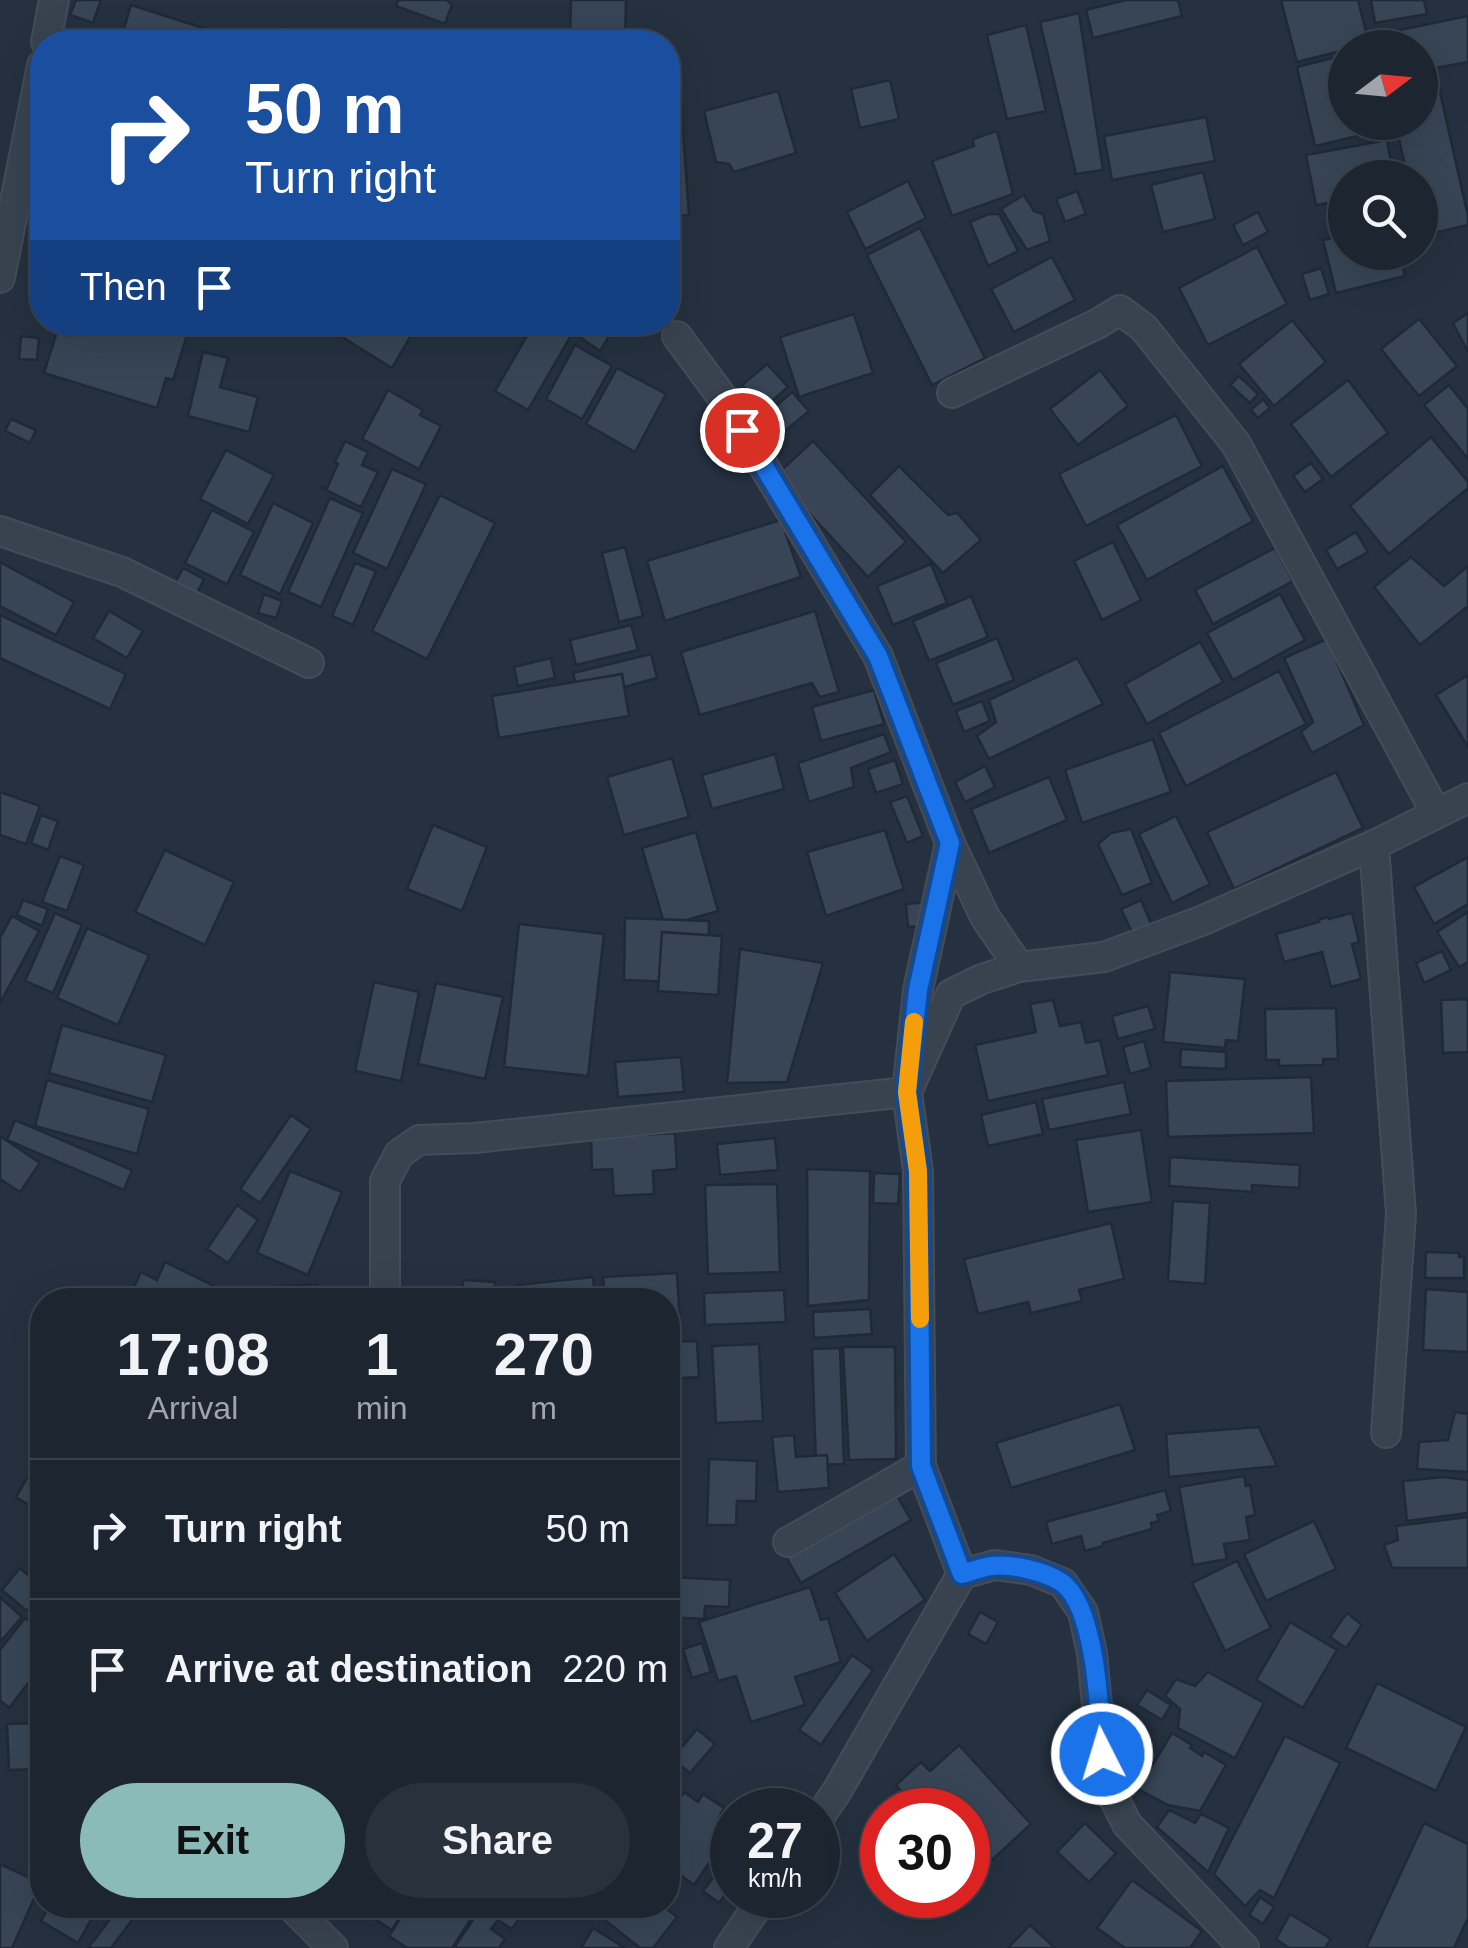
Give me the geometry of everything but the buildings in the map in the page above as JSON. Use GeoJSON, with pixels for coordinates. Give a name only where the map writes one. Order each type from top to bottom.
{"type":"FeatureCollection","features":[{"type":"Feature","properties":{"kind":"street"},"geometry":{"type":"LineString","coordinates":[[48,30],[54,0]]}},
{"type":"Feature","properties":{"kind":"street"},"geometry":{"type":"LineString","coordinates":[[0,278],[30,144]]}},
{"type":"Feature","properties":{"kind":"street"},"geometry":{"type":"LineString","coordinates":[[952,394],[1120,310],[1144,328],[1236,444],[1436,814]]}},
{"type":"Feature","properties":{"kind":"street"},"geometry":{"type":"LineString","coordinates":[[677,336],[722,397],[878,656],[950,843],[985,917],[1020,967]]}},
{"type":"Feature","properties":{"kind":"street"},"geometry":{"type":"LineString","coordinates":[[0,531],[122,572],[309,663]]}},
{"type":"Feature","properties":{"kind":"street"},"geometry":{"type":"LineString","coordinates":[[907,1092],[951,994],[982,978],[1020,967],[1104,958],[1201,921],[1374,845],[1468,798]]}},
{"type":"Feature","properties":{"kind":"street"},"geometry":{"type":"LineString","coordinates":[[950,843],[918,990],[907,1092],[918,1171],[921,1466],[962,1574]]}},
{"type":"Feature","properties":{"kind":"street"},"geometry":{"type":"LineString","coordinates":[[1374,845],[1401,1214],[1386,1433]]}},
{"type":"Feature","properties":{"kind":"street"},"geometry":{"type":"LineString","coordinates":[[384,1288],[385,1181],[399,1154],[419,1140],[475,1138],[907,1092]]}},
{"type":"Feature","properties":{"kind":"street"},"geometry":{"type":"LineString","coordinates":[[788,1542],[921,1466]]}},
{"type":"Feature","properties":{"kind":"street"},"geometry":{"type":"LineString","coordinates":[[839,1788],[962,1574],[995,1566],[1031,1570],[1063,1583],[1083,1612],[1092,1653],[1104,1778],[1127,1824],[1244,1948]]}},
{"type":"Feature","properties":{"kind":"street"},"geometry":{"type":"LineString","coordinates":[[303,1918],[334,1948]]}},
{"type":"Feature","properties":{"kind":"street"},"geometry":{"type":"LineString","coordinates":[[729,1948],[750,1918]]}},
{"type":"Feature","properties":{"kind":"slow traffic"},"geometry":{"type":"LineString","coordinates":[[914,1022],[907,1092],[918,1171],[920,1319]]}},
{"type":"Feature","properties":{"kind":"route"},"geometry":{"type":"LineString","coordinates":[[742,430],[878,656],[950,843],[918,990],[907,1092],[918,1171],[921,1466],[962,1574],[995,1566],[1031,1570],[1063,1583],[1083,1612],[1092,1653],[1102,1754]]}}]}
